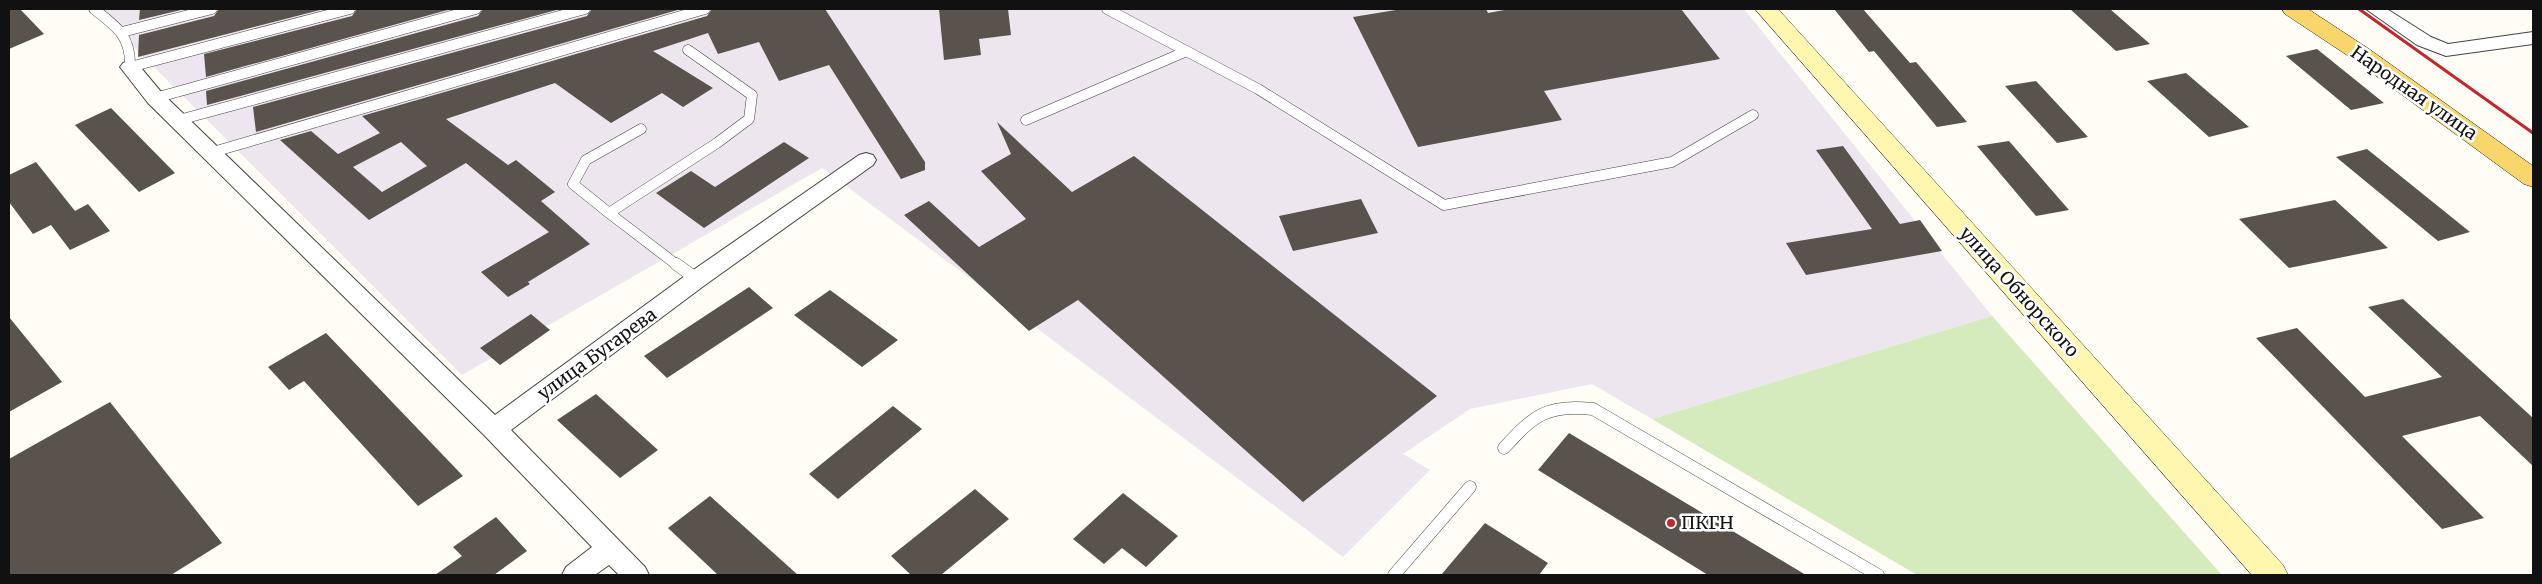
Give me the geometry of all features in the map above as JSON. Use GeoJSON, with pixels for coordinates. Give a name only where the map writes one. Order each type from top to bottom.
{"type":"FeatureCollection","features":[{"type":"Feature","properties":{"kind":"main road","name":"улица Обнорского"},"geometry":{"type":"LineString","coordinates":[[1766,9],[2272,575]]}},
{"type":"Feature","properties":{"kind":"main road","name":"Народная улица"},"geometry":{"type":"LineString","coordinates":[[2293,9],[2361,54],[2533,178]]}},
{"type":"Feature","properties":{"kind":"street"},"geometry":{"type":"LineString","coordinates":[[2375,9],[2424,42],[2446,50],[2533,38]]}},
{"type":"Feature","properties":{"kind":"street"},"geometry":{"type":"LineString","coordinates":[[130,67],[155,98],[213,152],[494,429],[636,575]]}},
{"type":"Feature","properties":{"kind":"street","name":"улица Бугарева"},"geometry":{"type":"LineString","coordinates":[[494,429],[697,279],[866,160]]}},
{"type":"Feature","properties":{"kind":"street"},"geometry":{"type":"LineString","coordinates":[[575,575],[610,548]]}},
{"type":"Feature","properties":{"kind":"lane"},"geometry":{"type":"LineString","coordinates":[[94,9],[122,32],[132,54],[130,67],[350,9]]}},
{"type":"Feature","properties":{"kind":"lane"},"geometry":{"type":"LineString","coordinates":[[122,32],[212,9]]}},
{"type":"Feature","properties":{"kind":"lane"},"geometry":{"type":"LineString","coordinates":[[155,98],[476,9]]}},
{"type":"Feature","properties":{"kind":"lane"},"geometry":{"type":"LineString","coordinates":[[179,120],[585,9]]}},
{"type":"Feature","properties":{"kind":"lane"},"geometry":{"type":"LineString","coordinates":[[213,152],[705,9]]}},
{"type":"Feature","properties":{"kind":"lane"},"geometry":{"type":"LineString","coordinates":[[1107,9],[1258,89],[1444,205],[1672,162],[1753,114]]}},
{"type":"Feature","properties":{"kind":"lane"},"geometry":{"type":"LineString","coordinates":[[609,213],[717,143],[749,119],[752,95],[688,50]]}},
{"type":"Feature","properties":{"kind":"lane"},"geometry":{"type":"LineString","coordinates":[[1026,120],[1186,51]]}},
{"type":"Feature","properties":{"kind":"lane"},"geometry":{"type":"LineString","coordinates":[[641,129],[586,160],[573,184],[635,235],[697,279]]}},
{"type":"Feature","properties":{"kind":"lane"},"geometry":{"type":"LineString","coordinates":[[1504,448],[1530,418],[1552,408],[1573,406],[1593,409],[1878,575]]}},
{"type":"Feature","properties":{"kind":"lane"},"geometry":{"type":"LineString","coordinates":[[1394,575],[1470,487]]}},
{"type":"Feature","properties":{"kind":"shaded area"},"geometry":{"type":"Polygon","coordinates":[[[96,9],[1744,9],[1992,316],[1652,419],[1592,384],[1470,409],[1403,454],[1430,470],[1343,557],[822,168],[462,375],[96,9]]]}},
{"type":"Feature","properties":{"kind":"green space"},"geometry":{"type":"Polygon","coordinates":[[[1992,316],[2222,575],[1917,575],[1652,419],[1992,316]]]}},
{"type":"Feature","properties":{"kind":"building"},"geometry":{"type":"Polygon","coordinates":[[[9,9],[20,9],[44,34],[9,49],[9,9]]]}},
{"type":"Feature","properties":{"kind":"building"},"geometry":{"type":"Polygon","coordinates":[[[140,9],[185,9],[139,20],[140,9]]]}},
{"type":"Feature","properties":{"kind":"building"},"geometry":{"type":"Polygon","coordinates":[[[219,9],[324,9],[138,57],[139,35],[214,16],[219,9]]]}},
{"type":"Feature","properties":{"kind":"building"},"geometry":{"type":"Polygon","coordinates":[[[357,9],[451,9],[206,77],[204,54],[352,16],[357,9]]]}},
{"type":"Feature","properties":{"kind":"building"},"geometry":{"type":"Polygon","coordinates":[[[483,9],[560,9],[207,105],[206,91],[478,16],[483,9]]]}},
{"type":"Feature","properties":{"kind":"building"},"geometry":{"type":"Polygon","coordinates":[[[592,9],[681,9],[256,132],[253,107],[587,16],[592,9]]]}},
{"type":"Feature","properties":{"kind":"building"},"geometry":{"type":"Polygon","coordinates":[[[712,9],[825,9],[925,162],[925,170],[901,179],[829,65],[779,81],[759,42],[718,54],[708,33],[653,51],[713,88],[683,107],[662,93],[611,123],[555,83],[446,119],[508,165],[516,160],[555,192],[541,201],[590,244],[528,282],[530,284],[508,297],[481,272],[549,232],[466,163],[369,220],[280,140],[311,131],[338,154],[380,133],[362,116],[707,16],[712,9]],[[401,142],[353,167],[382,192],[427,166],[401,142]]]}},
{"type":"Feature","properties":{"kind":"building"},"geometry":{"type":"Polygon","coordinates":[[[939,9],[1008,9],[1011,35],[979,39],[981,55],[944,60],[939,9]]]}},
{"type":"Feature","properties":{"kind":"building"},"geometry":{"type":"Polygon","coordinates":[[[1402,9],[1486,9],[1488,13],[1510,9],[1681,9],[1720,59],[1544,91],[1562,120],[1418,147],[1353,17],[1402,9]]]}},
{"type":"Feature","properties":{"kind":"building"},"geometry":{"type":"Polygon","coordinates":[[[1834,9],[1863,9],[1910,63],[1916,62],[1967,122],[1937,127],[1874,51],[1869,52],[1834,9]]]}},
{"type":"Feature","properties":{"kind":"building"},"geometry":{"type":"Polygon","coordinates":[[[2070,9],[2110,9],[2150,44],[2116,51],[2070,9]]]}},
{"type":"Feature","properties":{"kind":"building"},"geometry":{"type":"Polygon","coordinates":[[[2317,49],[2384,103],[2351,110],[2286,56],[2317,49]]]}},
{"type":"Feature","properties":{"kind":"building"},"geometry":{"type":"Polygon","coordinates":[[[2186,73],[2249,127],[2209,137],[2147,81],[2186,73]]]}},
{"type":"Feature","properties":{"kind":"building"},"geometry":{"type":"Polygon","coordinates":[[[2036,81],[2088,137],[2057,143],[2005,86],[2036,81]]]}},
{"type":"Feature","properties":{"kind":"building"},"geometry":{"type":"Polygon","coordinates":[[[111,108],[175,173],[139,192],[75,125],[111,108]]]}},
{"type":"Feature","properties":{"kind":"building"},"geometry":{"type":"Polygon","coordinates":[[[997,122],[1072,192],[1134,156],[1437,396],[1303,502],[1078,300],[1029,331],[904,215],[929,201],[979,247],[1026,219],[981,171],[1011,154],[997,122]]]}},
{"type":"Feature","properties":{"kind":"building"},"geometry":{"type":"Polygon","coordinates":[[[2009,141],[2069,210],[2036,216],[1977,146],[2009,141]]]}},
{"type":"Feature","properties":{"kind":"building"},"geometry":{"type":"Polygon","coordinates":[[[784,142],[809,158],[704,228],[656,193],[691,171],[715,187],[784,142]]]}},
{"type":"Feature","properties":{"kind":"building"},"geometry":{"type":"Polygon","coordinates":[[[1843,146],[1900,224],[1920,220],[1942,251],[1806,275],[1786,243],[1872,229],[1816,150],[1843,146]]]}},
{"type":"Feature","properties":{"kind":"building"},"geometry":{"type":"Polygon","coordinates":[[[2367,149],[2470,232],[2438,241],[2336,157],[2367,149]]]}},
{"type":"Feature","properties":{"kind":"building"},"geometry":{"type":"Polygon","coordinates":[[[36,162],[75,211],[88,204],[110,231],[70,250],[51,225],[33,234],[9,202],[9,175],[36,162]]]}},
{"type":"Feature","properties":{"kind":"building"},"geometry":{"type":"Polygon","coordinates":[[[1361,199],[1378,233],[1293,251],[1279,216],[1361,199]]]}},
{"type":"Feature","properties":{"kind":"building"},"geometry":{"type":"Polygon","coordinates":[[[2335,200],[2388,248],[2289,268],[2239,219],[2335,200]]]}},
{"type":"Feature","properties":{"kind":"building"},"geometry":{"type":"Polygon","coordinates":[[[749,287],[773,308],[667,378],[644,356],[749,287]]]}},
{"type":"Feature","properties":{"kind":"building"},"geometry":{"type":"Polygon","coordinates":[[[830,290],[898,340],[862,367],[794,315],[830,290]]]}},
{"type":"Feature","properties":{"kind":"building"},"geometry":{"type":"Polygon","coordinates":[[[2403,299],[2533,418],[2533,466],[2480,416],[2402,436],[2484,518],[2442,529],[2256,338],[2297,328],[2365,397],[2442,377],[2368,307],[2403,299]]]}},
{"type":"Feature","properties":{"kind":"building"},"geometry":{"type":"Polygon","coordinates":[[[531,314],[550,330],[500,365],[480,348],[531,314]]]}},
{"type":"Feature","properties":{"kind":"building"},"geometry":{"type":"Polygon","coordinates":[[[9,317],[62,382],[9,412],[9,317]]]}},
{"type":"Feature","properties":{"kind":"building"},"geometry":{"type":"Polygon","coordinates":[[[326,333],[463,476],[418,506],[304,381],[289,390],[268,367],[326,333]]]}},
{"type":"Feature","properties":{"kind":"building"},"geometry":{"type":"Polygon","coordinates":[[[596,394],[658,450],[620,478],[557,420],[596,394]]]}},
{"type":"Feature","properties":{"kind":"building"},"geometry":{"type":"Polygon","coordinates":[[[110,402],[222,543],[171,575],[9,575],[9,459],[110,402]]]}},
{"type":"Feature","properties":{"kind":"building"},"geometry":{"type":"Polygon","coordinates":[[[893,406],[922,429],[838,499],[809,474],[893,406]]]}},
{"type":"Feature","properties":{"kind":"building","name":"ПКГН"},"geometry":{"type":"Polygon","coordinates":[[[1569,433],[1806,575],[1708,575],[1538,470],[1569,433]]]}},
{"type":"Feature","properties":{"kind":"building"},"geometry":{"type":"Polygon","coordinates":[[[975,489],[1009,519],[941,575],[911,575],[891,556],[975,489]]]}},
{"type":"Feature","properties":{"kind":"building"},"geometry":{"type":"Polygon","coordinates":[[[1123,493],[1178,536],[1146,567],[1122,548],[1104,564],[1073,539],[1123,493]]]}},
{"type":"Feature","properties":{"kind":"building"},"geometry":{"type":"Polygon","coordinates":[[[710,496],[798,575],[718,575],[668,528],[710,496]]]}},
{"type":"Feature","properties":{"kind":"building"},"geometry":{"type":"Polygon","coordinates":[[[496,517],[527,551],[494,575],[435,575],[462,556],[453,547],[496,517]]]}},
{"type":"Feature","properties":{"kind":"building"},"geometry":{"type":"Polygon","coordinates":[[[1485,523],[1548,563],[1539,575],[1441,575],[1485,523]]]}},
{"type":"Feature","properties":{"kind":"railway"},"geometry":{"type":"LineString","coordinates":[[2359,9],[2533,133]]}},
{"type":"Feature","properties":{"kind":"place","name":"ПКГН"},"geometry":{"type":"Point","coordinates":[1671,523]}}]}
